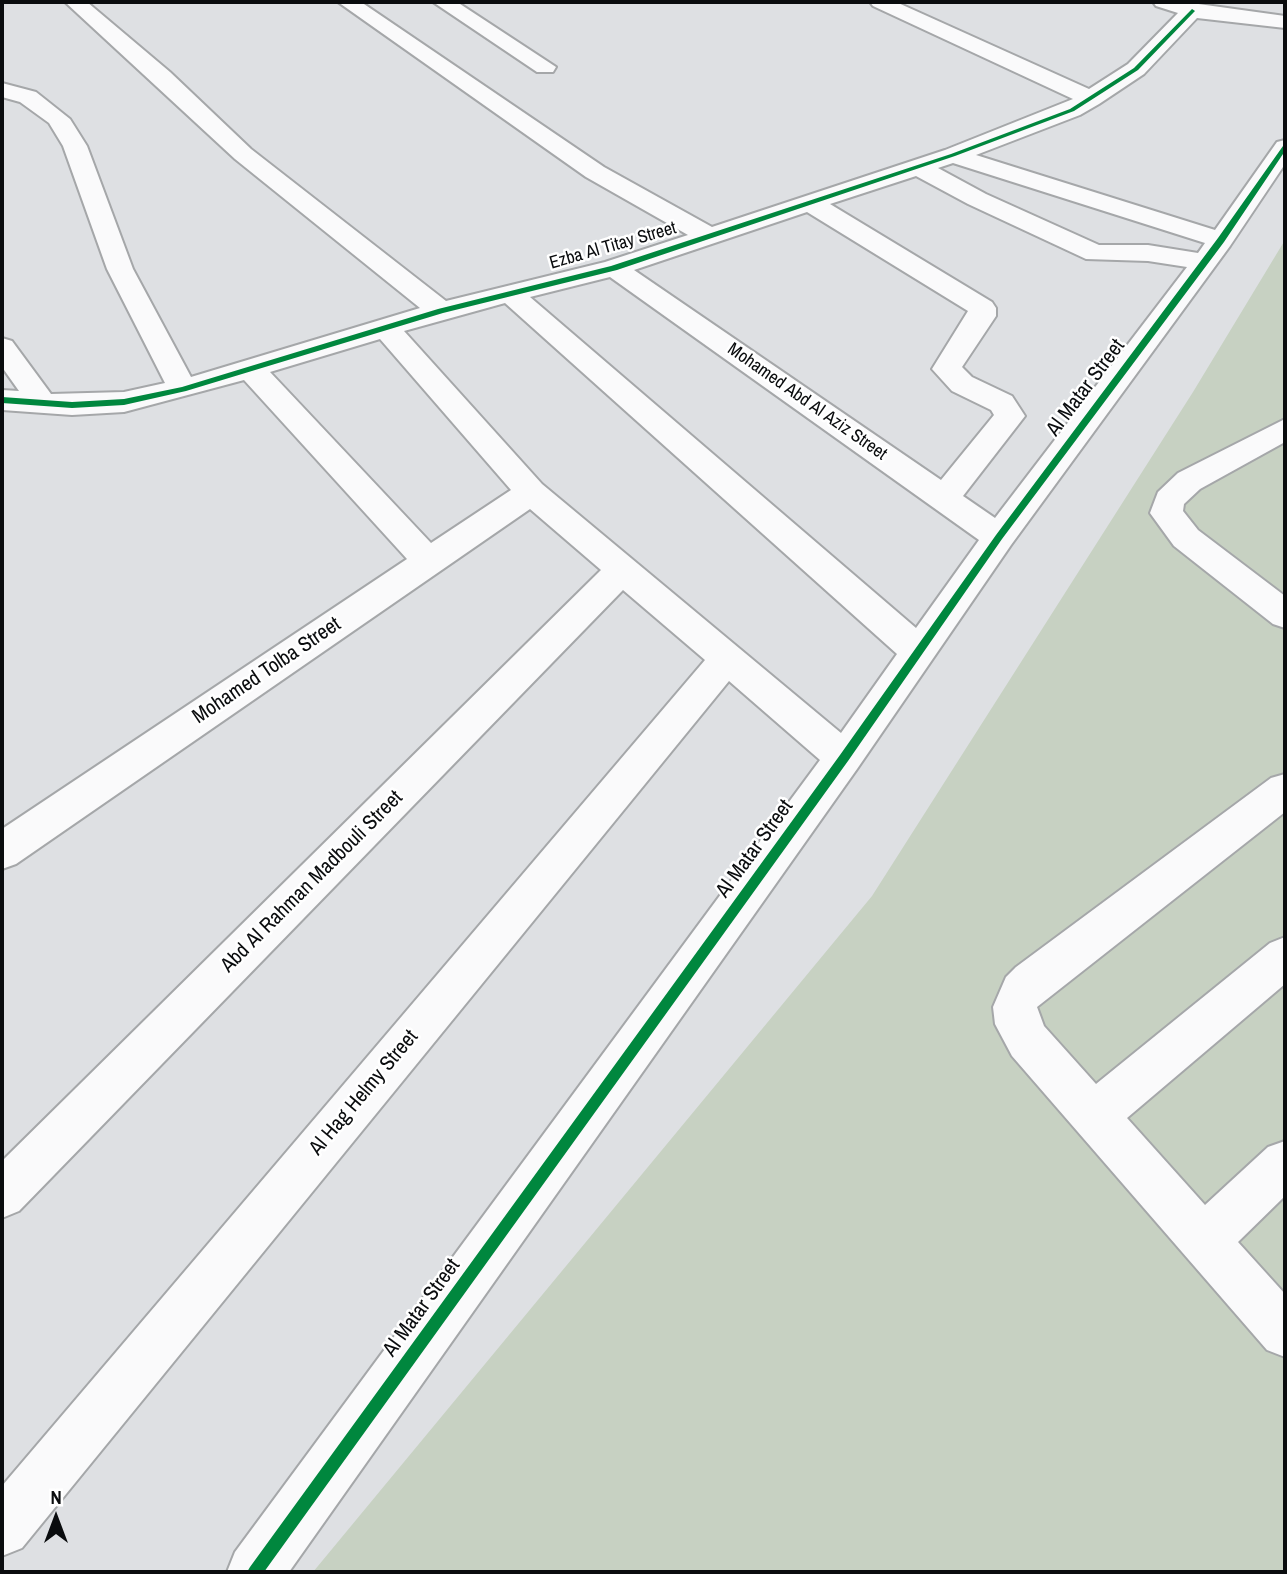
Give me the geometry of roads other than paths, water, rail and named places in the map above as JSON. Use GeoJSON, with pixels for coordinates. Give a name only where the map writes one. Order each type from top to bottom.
{"type":"FeatureCollection","features":[{"type":"Feature","properties":{"kind":"street"},"geometry":{"type":"LineString","coordinates":[[75,2],[162,77],[243,154],[441,311]]}},
{"type":"Feature","properties":{"kind":"street"},"geometry":{"type":"LineString","coordinates":[[348,2],[595,172],[709,236]]}},
{"type":"Feature","properties":{"kind":"street"},"geometry":{"type":"LineString","coordinates":[[443,2],[545,67]]}},
{"type":"Feature","properties":{"kind":"street"},"geometry":{"type":"LineString","coordinates":[[880,2],[1091,99]]}},
{"type":"Feature","properties":{"kind":"street"},"geometry":{"type":"LineString","coordinates":[[1163,2],[1192,11],[1285,22]]}},
{"type":"Feature","properties":{"kind":"street"},"geometry":{"type":"LineString","coordinates":[[1267,2],[1285,9]]}},
{"type":"Feature","properties":{"kind":"street","name":"Ezba Al Titay Street"},"geometry":{"type":"LineString","coordinates":[[2,400],[43,404],[124,401],[183,389],[441,311],[614,268],[1043,123],[1091,99],[1136,69],[1192,11]]}},
{"type":"Feature","properties":{"kind":"street"},"geometry":{"type":"LineString","coordinates":[[2,90],[28,97],[58,119],[75,146],[120,269],[183,389]]}},
{"type":"Feature","properties":{"kind":"street","name":"Al Matar Street"},"geometry":{"type":"LineString","coordinates":[[254,1572],[844,758],[999,537],[1212,251],[1285,147]]}},
{"type":"Feature","properties":{"kind":"street"},"geometry":{"type":"LineString","coordinates":[[953,155],[1212,251]]}},
{"type":"Feature","properties":{"kind":"street"},"geometry":{"type":"LineString","coordinates":[[918,167],[977,199],[1095,253],[1212,251]]}},
{"type":"Feature","properties":{"kind":"street"},"geometry":{"type":"LineString","coordinates":[[810,203],[982,309],[982,316],[946,369],[953,378],[1002,402],[1010,416],[944,498]]}},
{"type":"Feature","properties":{"kind":"street","name":"Mohamed Abd Al Aziz Street"},"geometry":{"type":"LineString","coordinates":[[614,268],[999,537]]}},
{"type":"Feature","properties":{"kind":"street"},"geometry":{"type":"LineString","coordinates":[[509,293],[918,651]]}},
{"type":"Feature","properties":{"kind":"street"},"geometry":{"type":"LineString","coordinates":[[386,328],[531,492],[844,758]]}},
{"type":"Feature","properties":{"kind":"street"},"geometry":{"type":"LineString","coordinates":[[2,347],[43,404]]}},
{"type":"Feature","properties":{"kind":"street"},"geometry":{"type":"LineString","coordinates":[[251,370],[429,562]]}},
{"type":"Feature","properties":{"kind":"street"},"geometry":{"type":"LineString","coordinates":[[1285,429],[1189,481],[1168,500],[1166,513],[1186,538],[1285,615]]}},
{"type":"Feature","properties":{"kind":"street","name":"Mohamed Tolba Street"},"geometry":{"type":"LineString","coordinates":[[2,851],[531,492]]}},
{"type":"Feature","properties":{"kind":"street","name":"Abd Al Rahman Madbouli Street"},"geometry":{"type":"LineString","coordinates":[[2,1194],[623,569]]}},
{"type":"Feature","properties":{"kind":"street","name":"Al Hag Helmy Street"},"geometry":{"type":"LineString","coordinates":[[2,1528],[727,659]]}},
{"type":"Feature","properties":{"kind":"street"},"geometry":{"type":"LineString","coordinates":[[1285,790],[1021,992],[1015,1007],[1017,1024],[1028,1041],[1285,1332]]}},
{"type":"Feature","properties":{"kind":"street"},"geometry":{"type":"LineString","coordinates":[[1094,1116],[1285,957]]}},
{"type":"Feature","properties":{"kind":"street"},"geometry":{"type":"LineString","coordinates":[[1203,1241],[1285,1164]]}}]}
